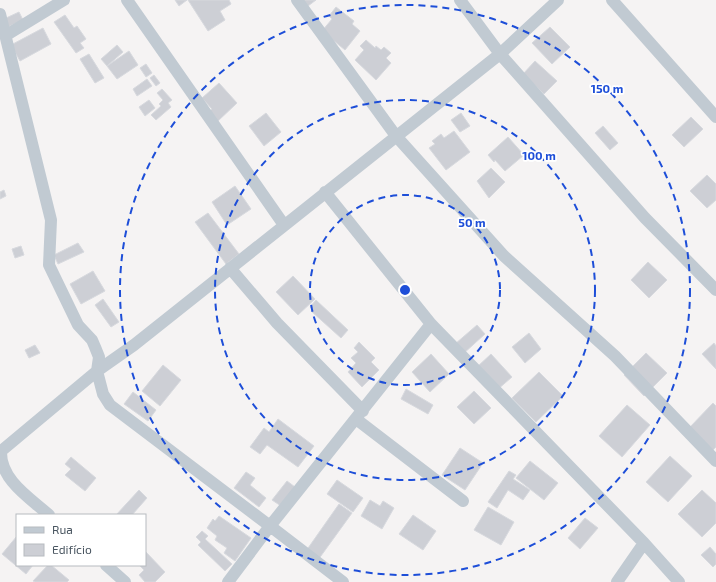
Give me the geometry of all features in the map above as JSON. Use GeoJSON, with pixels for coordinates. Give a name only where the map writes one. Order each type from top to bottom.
{"type":"FeatureCollection","features":[{"type":"Feature","properties":{"kind":"street"},"geometry":{"type":"LineString","coordinates":[[5,36],[64,0]]}},
{"type":"Feature","properties":{"kind":"street"},"geometry":{"type":"LineString","coordinates":[[128,0],[284,225]]}},
{"type":"Feature","properties":{"kind":"street"},"geometry":{"type":"LineString","coordinates":[[297,0],[396,136],[504,256],[615,356],[716,461]]}},
{"type":"Feature","properties":{"kind":"street"},"geometry":{"type":"LineString","coordinates":[[460,0],[500,54],[645,218],[716,290]]}},
{"type":"Feature","properties":{"kind":"street"},"geometry":{"type":"LineString","coordinates":[[48,514],[12,483],[5,474],[1,462],[1,451],[97,371],[134,345],[500,54],[558,0]]}},
{"type":"Feature","properties":{"kind":"street"},"geometry":{"type":"LineString","coordinates":[[612,0],[716,117]]}},
{"type":"Feature","properties":{"kind":"street"},"geometry":{"type":"LineString","coordinates":[[0,14],[52,220],[50,265],[78,325],[92,340],[95,347],[99,357],[97,371],[103,394],[110,405],[343,582]]}},
{"type":"Feature","properties":{"kind":"street"},"geometry":{"type":"LineString","coordinates":[[325,192],[431,324],[644,543],[679,582]]}},
{"type":"Feature","properties":{"kind":"street"},"geometry":{"type":"LineString","coordinates":[[230,268],[277,323],[360,415],[463,501]]}},
{"type":"Feature","properties":{"kind":"street"},"geometry":{"type":"LineString","coordinates":[[228,582],[270,526],[431,324]]}},
{"type":"Feature","properties":{"kind":"street"},"geometry":{"type":"LineString","coordinates":[[617,582],[644,543]]}},
{"type":"Feature","properties":{"kind":"street"},"geometry":{"type":"LineString","coordinates":[[107,566],[125,582]]}},
{"type":"Feature","properties":{"kind":"building"},"geometry":{"type":"Polygon","coordinates":[[[175,0],[187,0],[179,6],[175,0]]]}},
{"type":"Feature","properties":{"kind":"building"},"geometry":{"type":"Polygon","coordinates":[[[188,0],[229,0],[231,4],[220,11],[225,20],[208,31],[188,0]]]}},
{"type":"Feature","properties":{"kind":"building"},"geometry":{"type":"Polygon","coordinates":[[[303,0],[316,0],[308,6],[303,0]]]}},
{"type":"Feature","properties":{"kind":"building"},"geometry":{"type":"Polygon","coordinates":[[[336,7],[354,21],[352,24],[360,31],[345,50],[322,31],[332,19],[329,16],[336,7]]]}},
{"type":"Feature","properties":{"kind":"building"},"geometry":{"type":"Polygon","coordinates":[[[19,12],[23,20],[8,27],[4,19],[19,12]]]}},
{"type":"Feature","properties":{"kind":"building"},"geometry":{"type":"Polygon","coordinates":[[[65,15],[74,28],[77,26],[86,39],[80,43],[84,48],[76,53],[54,22],[65,15]]]}},
{"type":"Feature","properties":{"kind":"building"},"geometry":{"type":"Polygon","coordinates":[[[550,27],[570,47],[552,64],[532,43],[550,27]]]}},
{"type":"Feature","properties":{"kind":"building"},"geometry":{"type":"Polygon","coordinates":[[[43,28],[51,44],[20,61],[11,45],[43,28]]]}},
{"type":"Feature","properties":{"kind":"building"},"geometry":{"type":"Polygon","coordinates":[[[366,40],[375,48],[376,46],[381,50],[384,47],[391,53],[386,58],[391,63],[376,80],[355,60],[364,50],[360,46],[366,40]]]}},
{"type":"Feature","properties":{"kind":"building"},"geometry":{"type":"Polygon","coordinates":[[[117,45],[123,52],[107,66],[101,59],[117,45]]]}},
{"type":"Feature","properties":{"kind":"building"},"geometry":{"type":"Polygon","coordinates":[[[129,51],[138,65],[117,79],[107,66],[129,51]]]}},
{"type":"Feature","properties":{"kind":"building"},"geometry":{"type":"Polygon","coordinates":[[[89,54],[104,78],[95,83],[80,59],[89,54]]]}},
{"type":"Feature","properties":{"kind":"building"},"geometry":{"type":"Polygon","coordinates":[[[535,61],[557,81],[544,94],[523,74],[535,61]]]}},
{"type":"Feature","properties":{"kind":"building"},"geometry":{"type":"Polygon","coordinates":[[[146,64],[152,73],[146,77],[140,68],[146,64]]]}},
{"type":"Feature","properties":{"kind":"building"},"geometry":{"type":"Polygon","coordinates":[[[154,75],[160,83],[156,86],[150,78],[154,75]]]}},
{"type":"Feature","properties":{"kind":"building"},"geometry":{"type":"Polygon","coordinates":[[[147,79],[152,86],[137,96],[133,89],[147,79]]]}},
{"type":"Feature","properties":{"kind":"building"},"geometry":{"type":"Polygon","coordinates":[[[219,83],[237,103],[218,121],[209,112],[212,109],[202,98],[219,83]]]}},
{"type":"Feature","properties":{"kind":"building"},"geometry":{"type":"Polygon","coordinates":[[[162,89],[172,100],[168,103],[171,107],[156,120],[151,115],[161,106],[159,104],[163,100],[157,93],[162,89]]]}},
{"type":"Feature","properties":{"kind":"building"},"geometry":{"type":"Polygon","coordinates":[[[149,100],[155,108],[145,116],[139,107],[149,100]]]}},
{"type":"Feature","properties":{"kind":"building"},"geometry":{"type":"Polygon","coordinates":[[[266,113],[281,132],[264,146],[249,126],[266,113]]]}},
{"type":"Feature","properties":{"kind":"building"},"geometry":{"type":"Polygon","coordinates":[[[461,113],[470,126],[460,132],[451,120],[461,113]]]}},
{"type":"Feature","properties":{"kind":"building"},"geometry":{"type":"Polygon","coordinates":[[[691,117],[703,129],[684,147],[672,135],[691,117]]]}},
{"type":"Feature","properties":{"kind":"building"},"geometry":{"type":"Polygon","coordinates":[[[603,126],[618,143],[610,150],[595,133],[603,126]]]}},
{"type":"Feature","properties":{"kind":"building"},"geometry":{"type":"Polygon","coordinates":[[[454,131],[470,152],[446,170],[429,148],[435,144],[432,141],[441,134],[444,138],[454,131]]]}},
{"type":"Feature","properties":{"kind":"building"},"geometry":{"type":"Polygon","coordinates":[[[508,137],[524,155],[505,171],[488,155],[508,137]]]}},
{"type":"Feature","properties":{"kind":"building"},"geometry":{"type":"Polygon","coordinates":[[[491,168],[505,182],[489,198],[477,181],[491,168]]]}},
{"type":"Feature","properties":{"kind":"building"},"geometry":{"type":"Polygon","coordinates":[[[707,175],[716,184],[716,200],[707,208],[690,191],[707,175]]]}},
{"type":"Feature","properties":{"kind":"building"},"geometry":{"type":"Polygon","coordinates":[[[235,186],[251,209],[227,225],[212,202],[235,186]]]}},
{"type":"Feature","properties":{"kind":"building"},"geometry":{"type":"Polygon","coordinates":[[[4,190],[6,196],[0,199],[0,192],[4,190]]]}},
{"type":"Feature","properties":{"kind":"building"},"geometry":{"type":"Polygon","coordinates":[[[208,213],[239,254],[226,264],[195,222],[208,213]]]}},
{"type":"Feature","properties":{"kind":"building"},"geometry":{"type":"Polygon","coordinates":[[[78,243],[84,252],[58,264],[54,255],[78,243]]]}},
{"type":"Feature","properties":{"kind":"building"},"geometry":{"type":"Polygon","coordinates":[[[21,246],[24,255],[15,258],[12,249],[21,246]]]}},
{"type":"Feature","properties":{"kind":"building"},"geometry":{"type":"Polygon","coordinates":[[[648,262],[667,280],[649,298],[631,280],[648,262]]]}},
{"type":"Feature","properties":{"kind":"building"},"geometry":{"type":"Polygon","coordinates":[[[93,271],[105,291],[81,304],[70,284],[93,271]]]}},
{"type":"Feature","properties":{"kind":"building"},"geometry":{"type":"Polygon","coordinates":[[[293,276],[315,299],[298,315],[276,292],[293,276]]]}},
{"type":"Feature","properties":{"kind":"building"},"geometry":{"type":"Polygon","coordinates":[[[103,299],[119,322],[111,327],[95,305],[103,299]]]}},
{"type":"Feature","properties":{"kind":"building"},"geometry":{"type":"Polygon","coordinates":[[[316,300],[348,330],[341,338],[311,311],[313,309],[310,307],[316,300]]]}},
{"type":"Feature","properties":{"kind":"building"},"geometry":{"type":"Polygon","coordinates":[[[477,325],[485,334],[463,354],[455,344],[477,325]]]}},
{"type":"Feature","properties":{"kind":"building"},"geometry":{"type":"Polygon","coordinates":[[[529,333],[541,349],[525,363],[512,347],[529,333]]]}},
{"type":"Feature","properties":{"kind":"building"},"geometry":{"type":"Polygon","coordinates":[[[359,342],[375,358],[371,362],[379,370],[362,387],[348,372],[356,363],[351,358],[358,352],[354,348],[359,342]]]}},
{"type":"Feature","properties":{"kind":"building"},"geometry":{"type":"Polygon","coordinates":[[[714,343],[716,346],[716,369],[702,354],[714,343]]]}},
{"type":"Feature","properties":{"kind":"building"},"geometry":{"type":"Polygon","coordinates":[[[35,345],[40,353],[29,358],[25,350],[35,345]]]}},
{"type":"Feature","properties":{"kind":"building"},"geometry":{"type":"Polygon","coordinates":[[[646,353],[667,373],[644,396],[624,375],[646,353]]]}},
{"type":"Feature","properties":{"kind":"building"},"geometry":{"type":"Polygon","coordinates":[[[431,354],[449,374],[430,392],[412,372],[431,354]]]}},
{"type":"Feature","properties":{"kind":"building"},"geometry":{"type":"Polygon","coordinates":[[[491,354],[512,377],[497,390],[477,367],[491,354]]]}},
{"type":"Feature","properties":{"kind":"building"},"geometry":{"type":"Polygon","coordinates":[[[163,365],[181,380],[160,406],[142,391],[163,365]]]}},
{"type":"Feature","properties":{"kind":"building"},"geometry":{"type":"Polygon","coordinates":[[[539,372],[563,396],[536,422],[512,398],[539,372]]]}},
{"type":"Feature","properties":{"kind":"building"},"geometry":{"type":"Polygon","coordinates":[[[406,389],[433,405],[428,414],[401,399],[406,389]]]}},
{"type":"Feature","properties":{"kind":"building"},"geometry":{"type":"Polygon","coordinates":[[[474,391],[491,408],[474,424],[457,407],[474,391]]]}},
{"type":"Feature","properties":{"kind":"building"},"geometry":{"type":"Polygon","coordinates":[[[133,392],[156,410],[148,421],[124,404],[133,392]]]}},
{"type":"Feature","properties":{"kind":"building"},"geometry":{"type":"Polygon","coordinates":[[[713,403],[716,406],[716,447],[713,450],[690,427],[713,403]]]}},
{"type":"Feature","properties":{"kind":"building"},"geometry":{"type":"Polygon","coordinates":[[[627,405],[650,425],[622,457],[599,436],[627,405]]]}},
{"type":"Feature","properties":{"kind":"building"},"geometry":{"type":"Polygon","coordinates":[[[278,419],[314,446],[298,467],[267,445],[260,454],[250,447],[264,428],[269,432],[278,419]]]}},
{"type":"Feature","properties":{"kind":"building"},"geometry":{"type":"Polygon","coordinates":[[[460,448],[483,463],[465,490],[442,475],[460,448]]]}},
{"type":"Feature","properties":{"kind":"building"},"geometry":{"type":"Polygon","coordinates":[[[670,456],[692,476],[668,502],[646,482],[670,456]]]}},
{"type":"Feature","properties":{"kind":"building"},"geometry":{"type":"Polygon","coordinates":[[[71,457],[96,478],[85,491],[65,475],[71,469],[65,464],[71,457]]]}},
{"type":"Feature","properties":{"kind":"building"},"geometry":{"type":"Polygon","coordinates":[[[530,461],[558,483],[544,500],[516,478],[530,461]]]}},
{"type":"Feature","properties":{"kind":"building"},"geometry":{"type":"Polygon","coordinates":[[[509,471],[516,475],[513,479],[530,490],[523,500],[508,490],[497,508],[488,502],[509,471]]]}},
{"type":"Feature","properties":{"kind":"building"},"geometry":{"type":"Polygon","coordinates":[[[246,472],[255,478],[250,485],[266,498],[259,507],[234,488],[246,472]]]}},
{"type":"Feature","properties":{"kind":"building"},"geometry":{"type":"Polygon","coordinates":[[[337,480],[363,498],[353,512],[327,494],[337,480]]]}},
{"type":"Feature","properties":{"kind":"building"},"geometry":{"type":"Polygon","coordinates":[[[287,481],[295,487],[281,506],[272,500],[287,481]]]}},
{"type":"Feature","properties":{"kind":"building"},"geometry":{"type":"Polygon","coordinates":[[[139,490],[147,498],[133,514],[117,514],[139,490]]]}},
{"type":"Feature","properties":{"kind":"building"},"geometry":{"type":"Polygon","coordinates":[[[702,490],[716,503],[716,523],[702,537],[678,514],[702,490]]]}},
{"type":"Feature","properties":{"kind":"building"},"geometry":{"type":"Polygon","coordinates":[[[370,500],[380,506],[383,501],[394,508],[382,529],[361,516],[370,500]]]}},
{"type":"Feature","properties":{"kind":"building"},"geometry":{"type":"Polygon","coordinates":[[[339,504],[352,513],[318,560],[306,551],[339,504]]]}},
{"type":"Feature","properties":{"kind":"building"},"geometry":{"type":"Polygon","coordinates":[[[488,507],[514,522],[501,545],[474,530],[488,507]]]}},
{"type":"Feature","properties":{"kind":"building"},"geometry":{"type":"Polygon","coordinates":[[[413,515],[436,531],[423,550],[399,534],[413,515]]]}},
{"type":"Feature","properties":{"kind":"building"},"geometry":{"type":"Polygon","coordinates":[[[219,516],[251,538],[235,561],[224,553],[227,548],[215,540],[217,536],[207,528],[213,519],[215,521],[219,516]]]}},
{"type":"Feature","properties":{"kind":"building"},"geometry":{"type":"Polygon","coordinates":[[[585,518],[598,528],[580,549],[568,538],[585,518]]]}},
{"type":"Feature","properties":{"kind":"building"},"geometry":{"type":"Polygon","coordinates":[[[202,531],[208,536],[205,539],[232,564],[225,571],[198,545],[201,542],[196,537],[202,531]]]}},
{"type":"Feature","properties":{"kind":"building"},"geometry":{"type":"Polygon","coordinates":[[[16,537],[16,566],[2,554],[16,537]]]}},
{"type":"Feature","properties":{"kind":"building"},"geometry":{"type":"Polygon","coordinates":[[[710,547],[716,554],[716,564],[713,567],[701,555],[710,547]]]}},
{"type":"Feature","properties":{"kind":"building"},"geometry":{"type":"Polygon","coordinates":[[[146,552],[165,572],[155,582],[145,582],[139,575],[144,570],[140,566],[146,566],[146,552]]]}},
{"type":"Feature","properties":{"kind":"building"},"geometry":{"type":"Polygon","coordinates":[[[16,566],[32,566],[26,574],[16,566]]]}},
{"type":"Feature","properties":{"kind":"building"},"geometry":{"type":"Polygon","coordinates":[[[47,566],[52,566],[69,580],[67,582],[33,581],[47,566]]]}}]}
